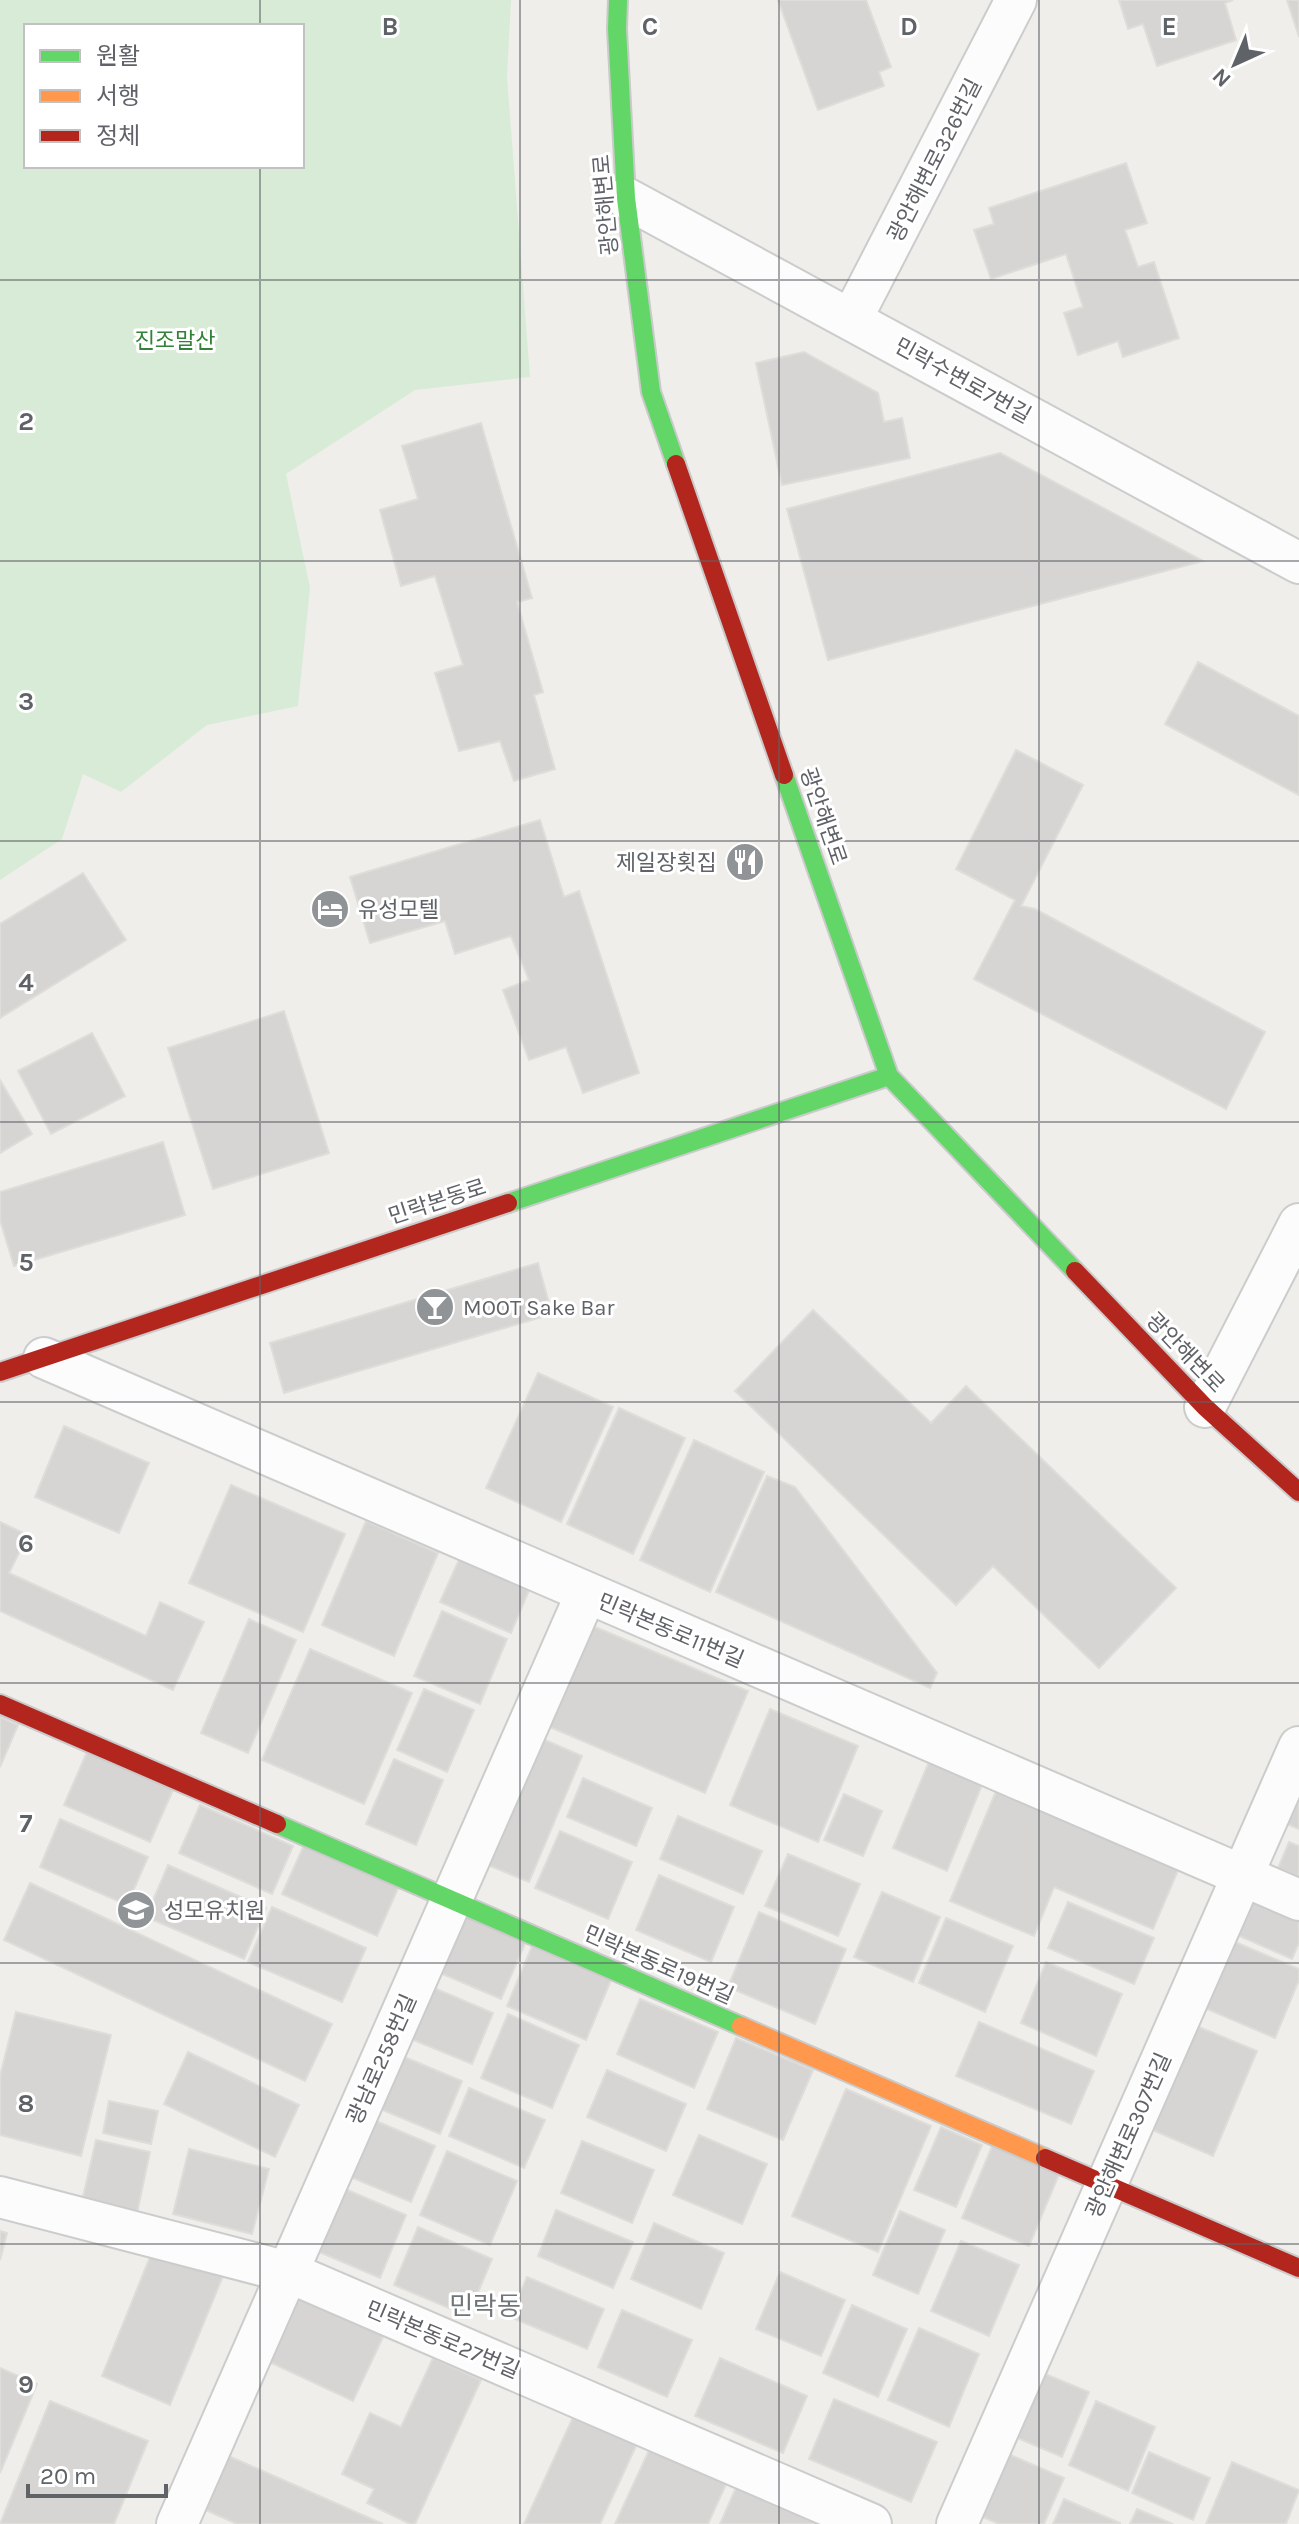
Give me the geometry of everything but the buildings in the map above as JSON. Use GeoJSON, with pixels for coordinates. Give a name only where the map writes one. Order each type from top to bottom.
{"type":"FeatureCollection","features":[{"type":"Feature","properties":{"kind":"main road","name":"광안해변로"},"geometry":{"type":"LineString","coordinates":[[618,0],[626,198],[651,392],[889,1076],[1205,1407],[1299,1492]]}},
{"type":"Feature","properties":{"kind":"main road","name":"민락본동로"},"geometry":{"type":"LineString","coordinates":[[0,1372],[889,1076]]}},
{"type":"Feature","properties":{"kind":"main road","name":"민락본동로19번길"},"geometry":{"type":"LineString","coordinates":[[0,1704],[1299,2268]]}},
{"type":"Feature","properties":{"kind":"street","name":"광안해변로326번길"},"geometry":{"type":"LineString","coordinates":[[851,320],[1016,0]]}},
{"type":"Feature","properties":{"kind":"street","name":"민락수변로7번길"},"geometry":{"type":"LineString","coordinates":[[626,198],[1299,563]]}},
{"type":"Feature","properties":{"kind":"street"},"geometry":{"type":"LineString","coordinates":[[1205,1407],[1299,1224]]}},
{"type":"Feature","properties":{"kind":"street","name":"민락본동로11번길"},"geometry":{"type":"LineString","coordinates":[[44,1358],[1299,1900]]}},
{"type":"Feature","properties":{"kind":"street","name":"광남로258번길"},"geometry":{"type":"LineString","coordinates":[[177,2524],[586,1594]]}},
{"type":"Feature","properties":{"kind":"street","name":"광안해변로307번길"},"geometry":{"type":"LineString","coordinates":[[957,2524],[1299,1747]]}},
{"type":"Feature","properties":{"kind":"street","name":"민락본동로27번길"},"geometry":{"type":"LineString","coordinates":[[0,2197],[288,2272],[871,2524]]}},
{"type":"Feature","properties":{"kind":"green space","name":"진조말산"},"geometry":{"type":"Polygon","coordinates":[[[0,0],[511,0],[507,77],[530,377],[415,390],[286,474],[310,588],[298,706],[207,725],[121,792],[83,774],[62,839],[0,880],[0,0]]]}},
{"type":"Feature","properties":{"kind":"traffic: fast"},"geometry":{"type":"LineString","coordinates":[[618,0],[626,198],[651,392],[676,464]]}},
{"type":"Feature","properties":{"kind":"traffic: fast"},"geometry":{"type":"LineString","coordinates":[[784,775],[889,1076],[1075,1271]]}},
{"type":"Feature","properties":{"kind":"traffic: fast"},"geometry":{"type":"LineString","coordinates":[[508,1203],[889,1076]]}},
{"type":"Feature","properties":{"kind":"traffic: fast"},"geometry":{"type":"LineString","coordinates":[[277,1824],[741,2026]]}},
{"type":"Feature","properties":{"kind":"traffic: slow"},"geometry":{"type":"LineString","coordinates":[[741,2026],[1045,2158]]}},
{"type":"Feature","properties":{"kind":"traffic: jam"},"geometry":{"type":"LineString","coordinates":[[676,464],[784,775]]}},
{"type":"Feature","properties":{"kind":"traffic: jam"},"geometry":{"type":"LineString","coordinates":[[0,1372],[508,1203]]}},
{"type":"Feature","properties":{"kind":"traffic: jam"},"geometry":{"type":"LineString","coordinates":[[1075,1271],[1205,1407],[1299,1492]]}},
{"type":"Feature","properties":{"kind":"traffic: jam"},"geometry":{"type":"LineString","coordinates":[[0,1704],[277,1824]]}},
{"type":"Feature","properties":{"kind":"traffic: jam"},"geometry":{"type":"LineString","coordinates":[[1045,2158],[1299,2268]]}},
{"type":"Feature","properties":{"kind":"place","name":"제일장횟집"},"geometry":{"type":"Point","coordinates":[745,862]}},
{"type":"Feature","properties":{"kind":"place","name":"유성모텔"},"geometry":{"type":"Point","coordinates":[330,909]}},
{"type":"Feature","properties":{"kind":"place","name":"MOOT Sake Bar"},"geometry":{"type":"Point","coordinates":[435,1307]}},
{"type":"Feature","properties":{"kind":"place","name":"성모유치원"},"geometry":{"type":"Point","coordinates":[136,1910]}},
{"type":"Feature","properties":{"kind":"district","name":"민락동"},"geometry":{"type":"Point","coordinates":[485,2306]}}]}
